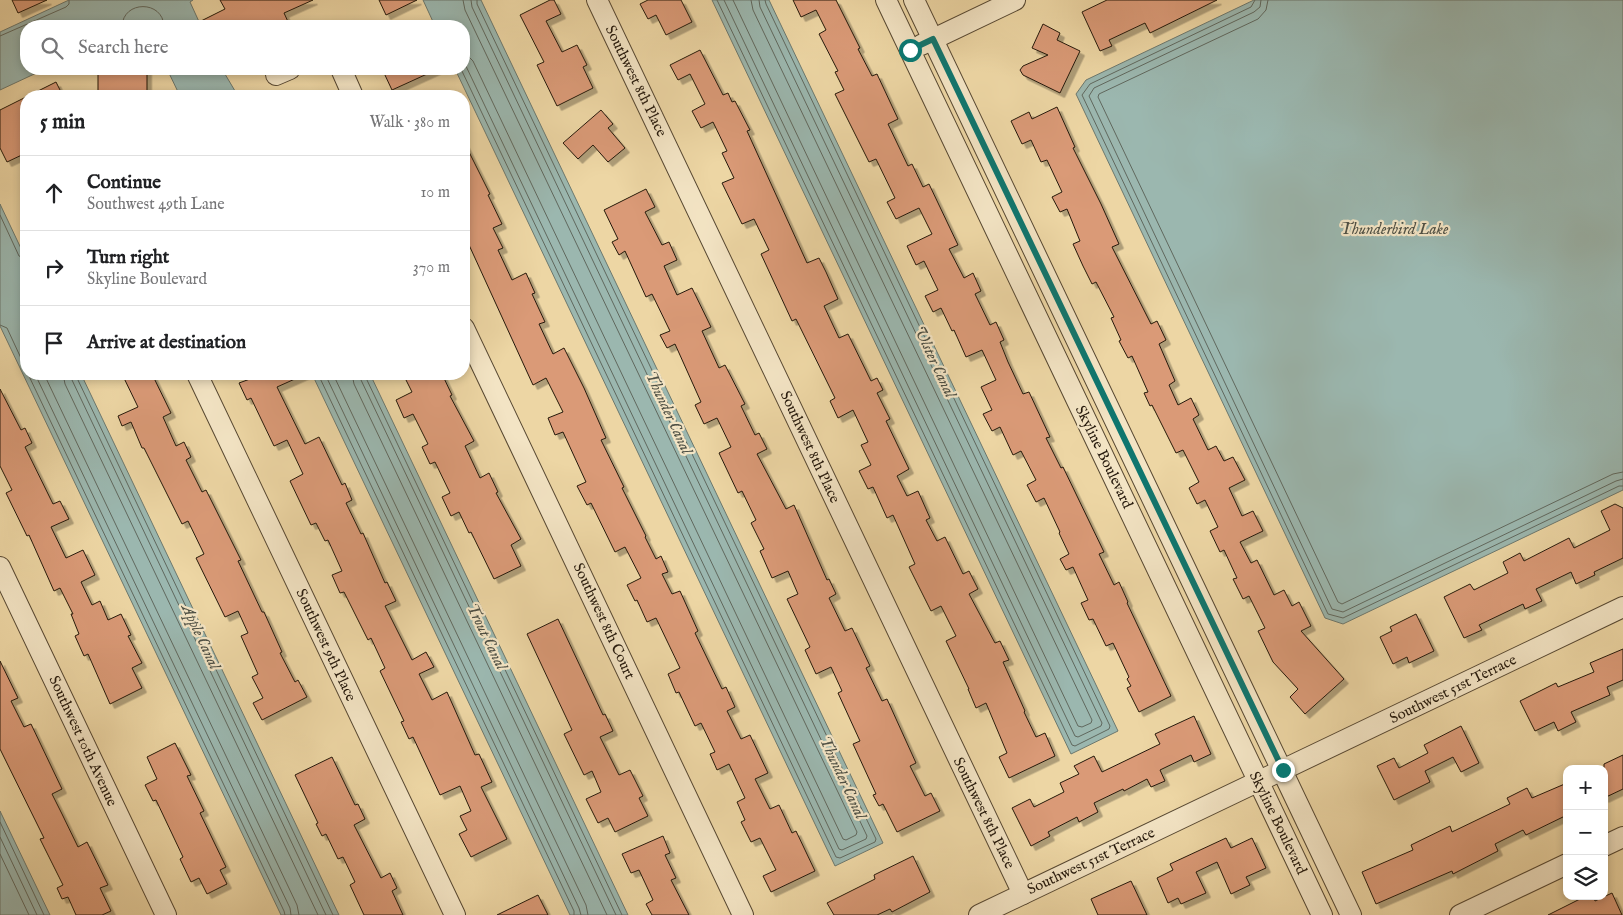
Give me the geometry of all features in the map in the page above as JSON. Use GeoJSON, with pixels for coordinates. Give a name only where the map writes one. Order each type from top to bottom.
{"type":"FeatureCollection","features":[{"type":"Feature","properties":{"kind":"street","name":"Southwest 8th Place"},"geometry":{"type":"LineString","coordinates":[[597,0],[1023,894]]}},
{"type":"Feature","properties":{"kind":"street","name":"Skyline Boulevard"},"geometry":{"type":"LineString","coordinates":[[886,0],[1322,915]]}},
{"type":"Feature","properties":{"kind":"street","name":"Skyline Boulevard"},"geometry":{"type":"LineString","coordinates":[[914,0],[1351,915]]}},
{"type":"Feature","properties":{"kind":"street"},"geometry":{"type":"LineString","coordinates":[[910,50],[1015,0]]}},
{"type":"Feature","properties":{"kind":"street"},"geometry":{"type":"LineString","coordinates":[[344,75],[350,90]]}},
{"type":"Feature","properties":{"kind":"street","name":"Southwest 8th Court"},"geometry":{"type":"LineString","coordinates":[[470,341],[743,915]]}},
{"type":"Feature","properties":{"kind":"street","name":"Southwest 9th Place"},"geometry":{"type":"LineString","coordinates":[[200,380],[455,915]]}},
{"type":"Feature","properties":{"kind":"street","name":"Southwest 10th Avenue"},"geometry":{"type":"LineString","coordinates":[[0,567],[166,915]]}},
{"type":"Feature","properties":{"kind":"street","name":"Southwest 51st Terrace"},"geometry":{"type":"LineString","coordinates":[[979,915],[1623,607]]}},
{"type":"Feature","properties":{"kind":"street"},"geometry":{"type":"LineString","coordinates":[[1608,844],[1623,837]]}},
{"type":"Feature","properties":{"kind":"street"},"geometry":{"type":"LineString","coordinates":[[1460,915],[1563,866]]}},
{"type":"Feature","properties":{"kind":"water"},"geometry":{"type":"Polygon","coordinates":[[[69,0],[193,0],[190,2],[198,20],[26,20],[69,0]]]}},
{"type":"Feature","properties":{"kind":"water","name":"Thunder Canal"},"geometry":{"type":"Polygon","coordinates":[[[423,0],[481,0],[883,843],[835,866],[470,100],[470,90],[465,90],[458,75],[470,75],[470,20],[432,20],[423,0]]]}},
{"type":"Feature","properties":{"kind":"water","name":"Ulster Canal"},"geometry":{"type":"Polygon","coordinates":[[[712,0],[769,0],[1118,731],[1071,754],[712,0]]]}},
{"type":"Feature","properties":{"kind":"water","name":"Thunderbird Lake"},"geometry":{"type":"Polygon","coordinates":[[[1254,0],[1623,0],[1623,490],[1343,624],[1325,618],[1076,94],[1086,80],[1254,0]]]}},
{"type":"Feature","properties":{"kind":"water"},"geometry":{"type":"Polygon","coordinates":[[[20,23],[20,75],[32,75],[0,90],[0,32],[20,23]]]}},
{"type":"Feature","properties":{"kind":"water"},"geometry":{"type":"Polygon","coordinates":[[[170,75],[226,75],[234,90],[177,90],[170,75]]]}},
{"type":"Feature","properties":{"kind":"water"},"geometry":{"type":"Polygon","coordinates":[[[0,204],[20,246],[20,368],[0,326],[0,204]]]}},
{"type":"Feature","properties":{"kind":"water","name":"Apple Canal"},"geometry":{"type":"Polygon","coordinates":[[[26,380],[84,380],[339,915],[281,915],[26,380]]]}},
{"type":"Feature","properties":{"kind":"water","name":"Trout Canal"},"geometry":{"type":"Polygon","coordinates":[[[315,380],[373,380],[628,915],[570,915],[315,380]]]}},
{"type":"Feature","properties":{"kind":"water"},"geometry":{"type":"Polygon","coordinates":[[[0,811],[50,915],[0,915],[0,811]]]}},
{"type":"Feature","properties":{"kind":"building"},"geometry":{"type":"Polygon","coordinates":[[[12,0],[47,0],[18,13],[12,0]]]}},
{"type":"Feature","properties":{"kind":"building"},"geometry":{"type":"Polygon","coordinates":[[[220,0],[313,0],[284,13],[287,20],[203,20],[225,9],[220,0]]]}},
{"type":"Feature","properties":{"kind":"building"},"geometry":{"type":"Polygon","coordinates":[[[379,0],[417,0],[386,15],[379,0]]]}},
{"type":"Feature","properties":{"kind":"building"},"geometry":{"type":"Polygon","coordinates":[[[550,0],[554,0],[561,14],[546,21],[562,52],[577,45],[587,65],[583,67],[593,88],[557,106],[537,65],[544,62],[520,15],[550,0]]]}},
{"type":"Feature","properties":{"kind":"building"},"geometry":{"type":"Polygon","coordinates":[[[648,0],[681,0],[692,22],[666,35],[656,15],[648,19],[640,4],[648,0]]]}},
{"type":"Feature","properties":{"kind":"building"},"geometry":{"type":"Polygon","coordinates":[[[793,0],[836,0],[872,76],[877,74],[898,119],[888,124],[908,166],[912,164],[923,187],[929,184],[958,245],[949,249],[964,278],[973,273],[981,291],[975,294],[990,325],[996,322],[1004,340],[1000,342],[1008,362],[1023,394],[1029,392],[1050,437],[1046,438],[1061,468],[1063,467],[1104,552],[1099,554],[1114,585],[1119,582],[1171,696],[1139,712],[1127,688],[1131,686],[1127,679],[1129,677],[1113,643],[1106,646],[1093,619],[1089,620],[1081,603],[1088,600],[1073,567],[1066,570],[1060,559],[1069,554],[1060,532],[1044,498],[1036,502],[1027,485],[1036,480],[1021,451],[1013,455],[1000,427],[992,431],[983,414],[992,410],[981,387],[996,380],[982,350],[966,357],[954,330],[952,331],[941,308],[933,312],[925,296],[938,290],[924,261],[916,265],[907,246],[932,234],[919,208],[896,219],[887,202],[895,198],[876,159],[869,162],[835,94],[844,90],[835,72],[838,71],[819,34],[826,30],[816,10],[801,17],[793,0]]]}},
{"type":"Feature","properties":{"kind":"building"},"geometry":{"type":"Polygon","coordinates":[[[1107,0],[1217,0],[1150,33],[1145,23],[1109,40],[1112,46],[1100,51],[1082,12],[1107,0]]]}},
{"type":"Feature","properties":{"kind":"building"},"geometry":{"type":"Polygon","coordinates":[[[1043,24],[1060,33],[1057,40],[1080,51],[1060,93],[1023,75],[1020,70],[1023,66],[1048,55],[1032,48],[1043,24]]]}},
{"type":"Feature","properties":{"kind":"building"},"geometry":{"type":"Polygon","coordinates":[[[700,50],[723,95],[728,93],[732,102],[735,101],[750,130],[747,131],[807,263],[819,258],[826,272],[838,299],[824,306],[839,338],[848,334],[871,381],[877,378],[883,390],[877,393],[890,419],[886,421],[909,469],[897,476],[907,496],[918,491],[930,518],[926,520],[937,541],[945,537],[963,574],[969,571],[978,589],[969,594],[995,643],[1000,641],[1009,660],[1003,662],[1036,737],[1045,733],[1055,756],[1009,778],[999,757],[1007,753],[986,703],[976,708],[946,641],[956,636],[941,606],[931,611],[909,567],[915,564],[893,515],[887,518],[873,487],[868,489],[859,471],[871,465],[861,445],[868,442],[853,410],[838,418],[830,401],[835,398],[796,319],[792,321],[761,254],[769,250],[754,219],[742,224],[722,183],[734,178],[722,153],[727,151],[713,122],[701,128],[692,111],[705,104],[690,74],[678,80],[670,65],[700,50]]]}},
{"type":"Feature","properties":{"kind":"building"},"geometry":{"type":"Polygon","coordinates":[[[98,75],[147,75],[147,90],[98,90],[98,75]]]}},
{"type":"Feature","properties":{"kind":"building"},"geometry":{"type":"Polygon","coordinates":[[[385,75],[425,75],[392,90],[385,75]]]}},
{"type":"Feature","properties":{"kind":"building"},"geometry":{"type":"Polygon","coordinates":[[[56,82],[60,90],[40,90],[56,82]]]}},
{"type":"Feature","properties":{"kind":"building"},"geometry":{"type":"Polygon","coordinates":[[[20,100],[20,156],[7,162],[0,148],[0,110],[20,100]]]}},
{"type":"Feature","properties":{"kind":"building"},"geometry":{"type":"Polygon","coordinates":[[[1057,107],[1075,147],[1073,148],[1119,244],[1112,247],[1151,324],[1157,321],[1166,340],[1159,344],[1175,381],[1169,385],[1178,405],[1191,398],[1199,415],[1193,419],[1208,450],[1216,446],[1224,461],[1233,457],[1245,480],[1229,488],[1242,516],[1253,511],[1263,531],[1240,542],[1251,563],[1257,560],[1274,595],[1284,590],[1292,606],[1299,602],[1311,626],[1301,631],[1344,679],[1305,714],[1290,697],[1298,689],[1273,662],[1258,631],[1265,628],[1249,596],[1243,599],[1233,579],[1237,578],[1224,550],[1220,552],[1210,531],[1218,527],[1205,500],[1197,504],[1189,488],[1199,482],[1183,450],[1176,453],[1152,405],[1150,406],[1144,393],[1148,392],[1132,356],[1128,358],[1119,341],[1121,340],[1111,318],[1114,317],[1096,282],[1092,284],[1083,266],[1073,244],[1080,241],[1067,209],[1060,212],[1052,197],[1062,192],[1047,160],[1041,162],[1031,140],[1022,144],[1011,121],[1029,112],[1032,119],[1057,107]]]}},
{"type":"Feature","properties":{"kind":"building"},"geometry":{"type":"Polygon","coordinates":[[[601,110],[613,124],[608,128],[625,148],[608,162],[593,145],[578,159],[563,143],[601,110]]]}},
{"type":"Feature","properties":{"kind":"building"},"geometry":{"type":"Polygon","coordinates":[[[470,154],[490,194],[488,195],[502,224],[493,228],[503,248],[498,250],[512,280],[526,273],[535,293],[532,294],[545,322],[539,324],[553,354],[564,348],[606,438],[601,440],[624,487],[622,488],[656,559],[661,556],[668,572],[662,574],[672,594],[680,591],[698,631],[695,633],[722,689],[726,687],[735,707],[727,711],[741,739],[750,735],[768,773],[755,779],[770,809],[779,805],[792,833],[796,831],[815,871],[771,892],[763,876],[776,870],[760,838],[751,842],[741,822],[745,820],[737,802],[745,798],[729,764],[717,770],[710,754],[715,752],[701,723],[695,726],[679,692],[676,693],[668,674],[680,668],[656,618],[647,622],[637,600],[635,601],[627,585],[641,578],[625,547],[615,552],[591,503],[587,505],[577,486],[586,482],[563,432],[555,435],[548,418],[563,412],[546,378],[533,385],[470,247],[470,154]]]}},
{"type":"Feature","properties":{"kind":"building"},"geometry":{"type":"Polygon","coordinates":[[[646,189],[655,207],[645,212],[662,245],[669,242],[677,260],[664,266],[677,295],[692,288],[711,327],[702,331],[719,368],[725,365],[745,404],[741,406],[755,435],[759,433],[767,449],[757,454],[786,509],[794,505],[827,580],[829,579],[836,594],[829,598],[845,631],[852,628],[870,666],[866,668],[882,701],[887,699],[916,763],[910,766],[925,796],[931,793],[940,811],[897,832],[883,804],[879,806],[873,795],[876,794],[853,744],[860,741],[838,693],[842,691],[831,667],[816,674],[805,650],[810,647],[787,599],[798,594],[788,571],[772,578],[760,551],[764,549],[751,523],[756,520],[742,491],[738,493],[719,453],[731,447],[717,418],[704,424],[695,405],[701,402],[675,344],[667,348],[660,335],[670,331],[652,294],[646,297],[625,251],[619,255],[612,242],[618,239],[604,210],[646,189]]]}},
{"type":"Feature","properties":{"kind":"building"},"geometry":{"type":"Polygon","coordinates":[[[125,380],[155,380],[171,413],[163,417],[176,446],[184,442],[191,457],[186,460],[202,492],[206,490],[241,560],[238,561],[262,612],[264,612],[282,652],[280,653],[295,682],[298,680],[307,697],[262,720],[253,703],[263,698],[252,677],[258,674],[241,636],[248,633],[238,611],[225,617],[196,558],[204,554],[188,521],[182,524],[144,448],[142,448],[131,422],[122,426],[118,416],[138,407],[125,380]]]}},
{"type":"Feature","properties":{"kind":"building"},"geometry":{"type":"Polygon","coordinates":[[[247,380],[293,380],[277,387],[305,444],[319,437],[342,485],[345,483],[352,500],[346,503],[361,534],[363,533],[385,583],[387,582],[396,601],[385,606],[412,660],[426,652],[434,667],[419,674],[432,700],[447,692],[475,755],[479,754],[492,782],[481,787],[507,839],[471,857],[459,834],[467,830],[460,816],[471,811],[460,786],[440,795],[413,737],[409,739],[401,722],[404,721],[380,671],[385,668],[371,638],[368,640],[344,592],[340,593],[332,575],[342,571],[328,540],[325,541],[316,523],[311,525],[290,481],[303,474],[287,440],[274,446],[251,398],[247,400],[239,383],[247,380]]]}},
{"type":"Feature","properties":{"kind":"building"},"geometry":{"type":"Polygon","coordinates":[[[406,380],[445,380],[452,395],[450,396],[474,441],[465,446],[480,478],[489,473],[498,492],[496,493],[521,539],[511,545],[521,566],[494,579],[459,512],[451,516],[442,497],[450,493],[435,462],[430,464],[422,447],[428,444],[413,414],[404,418],[396,400],[412,392],[406,380]]]}},
{"type":"Feature","properties":{"kind":"building"},"geometry":{"type":"Polygon","coordinates":[[[0,389],[21,430],[25,428],[32,443],[25,447],[53,504],[60,501],[69,519],[51,527],[66,558],[83,550],[95,575],[81,582],[92,605],[100,601],[108,620],[121,614],[131,635],[128,636],[142,663],[132,668],[142,688],[110,704],[88,654],[84,656],[75,636],[79,634],[71,614],[73,614],[60,588],[54,591],[29,535],[27,536],[6,493],[12,490],[0,466],[0,389]]]}},
{"type":"Feature","properties":{"kind":"building"},"geometry":{"type":"Polygon","coordinates":[[[1615,504],[1623,508],[1623,558],[1594,572],[1595,575],[1576,584],[1571,572],[1536,589],[1542,601],[1525,609],[1523,604],[1479,625],[1482,630],[1464,638],[1444,597],[1470,584],[1474,590],[1508,573],[1503,562],[1520,553],[1524,561],[1569,538],[1574,548],[1610,530],[1601,511],[1615,504]]]}},
{"type":"Feature","properties":{"kind":"building"},"geometry":{"type":"Polygon","coordinates":[[[1416,614],[1434,651],[1409,663],[1407,657],[1393,664],[1380,637],[1392,631],[1390,627],[1416,614]]]}},
{"type":"Feature","properties":{"kind":"building"},"geometry":{"type":"Polygon","coordinates":[[[558,619],[603,715],[605,714],[613,731],[600,737],[619,775],[630,770],[643,796],[639,798],[648,816],[615,832],[608,818],[598,823],[586,799],[601,792],[592,771],[584,775],[564,734],[572,730],[527,634],[558,619]]]}},
{"type":"Feature","properties":{"kind":"building"},"geometry":{"type":"Polygon","coordinates":[[[1623,649],[1623,680],[1607,687],[1610,695],[1571,712],[1576,722],[1558,731],[1554,722],[1535,731],[1520,701],[1556,683],[1558,687],[1594,672],[1590,663],[1623,649]]]}},
{"type":"Feature","properties":{"kind":"building"},"geometry":{"type":"Polygon","coordinates":[[[0,661],[18,698],[11,701],[24,727],[31,724],[62,789],[52,794],[78,847],[87,842],[108,885],[100,888],[111,911],[102,915],[76,915],[68,897],[62,899],[57,888],[63,885],[40,839],[44,838],[0,749],[0,661]]]}},
{"type":"Feature","properties":{"kind":"building"},"geometry":{"type":"Polygon","coordinates":[[[1194,716],[1211,754],[1194,762],[1191,755],[1160,770],[1165,781],[1151,787],[1147,779],[1094,803],[1098,812],[1079,822],[1077,817],[1048,832],[1050,836],[1031,846],[1012,808],[1030,799],[1034,807],[1064,792],[1060,783],[1079,774],[1074,766],[1094,756],[1102,772],[1160,744],[1155,734],[1194,716]]]}},
{"type":"Feature","properties":{"kind":"building"},"geometry":{"type":"Polygon","coordinates":[[[1461,726],[1479,763],[1461,772],[1453,757],[1425,771],[1430,782],[1394,800],[1377,766],[1394,758],[1399,768],[1428,753],[1424,745],[1461,726]]]}},
{"type":"Feature","properties":{"kind":"building"},"geometry":{"type":"Polygon","coordinates":[[[175,743],[191,775],[187,776],[204,811],[200,813],[226,867],[220,870],[227,884],[207,894],[199,878],[191,882],[180,859],[183,857],[156,800],[153,801],[145,785],[157,779],[147,757],[175,743]]]}},
{"type":"Feature","properties":{"kind":"building"},"geometry":{"type":"Polygon","coordinates":[[[1623,755],[1623,789],[1608,796],[1608,765],[1604,764],[1623,755]]]}},
{"type":"Feature","properties":{"kind":"building"},"geometry":{"type":"Polygon","coordinates":[[[332,757],[355,805],[358,804],[365,819],[354,825],[381,878],[390,873],[397,888],[392,891],[403,915],[364,915],[350,885],[355,882],[343,857],[338,859],[326,834],[322,836],[316,824],[318,823],[295,775],[332,757]]]}},
{"type":"Feature","properties":{"kind":"building"},"geometry":{"type":"Polygon","coordinates":[[[1563,785],[1563,817],[1526,835],[1523,830],[1495,844],[1498,851],[1453,874],[1452,871],[1376,904],[1362,872],[1413,850],[1411,845],[1450,826],[1452,832],[1510,804],[1507,798],[1527,788],[1532,798],[1563,785]]]}},
{"type":"Feature","properties":{"kind":"building"},"geometry":{"type":"Polygon","coordinates":[[[663,836],[670,853],[665,855],[676,878],[671,880],[689,915],[652,915],[646,904],[653,900],[639,870],[631,873],[622,854],[663,836]]]}},
{"type":"Feature","properties":{"kind":"building"},"geometry":{"type":"Polygon","coordinates":[[[1226,838],[1231,848],[1252,838],[1266,868],[1246,877],[1250,885],[1231,894],[1217,862],[1196,872],[1206,893],[1181,904],[1178,898],[1168,903],[1157,878],[1173,870],[1170,864],[1226,838]]]}},
{"type":"Feature","properties":{"kind":"building"},"geometry":{"type":"Polygon","coordinates":[[[913,856],[930,892],[892,912],[890,909],[877,915],[834,915],[827,903],[875,879],[874,875],[913,856]]]}},
{"type":"Feature","properties":{"kind":"building"},"geometry":{"type":"Polygon","coordinates":[[[1131,881],[1147,915],[1098,915],[1091,899],[1131,881]]]}},
{"type":"Feature","properties":{"kind":"building"},"geometry":{"type":"Polygon","coordinates":[[[1612,893],[1622,915],[1548,915],[1578,900],[1608,900],[1608,895],[1612,893]]]}},
{"type":"Feature","properties":{"kind":"building"},"geometry":{"type":"Polygon","coordinates":[[[538,895],[548,915],[497,915],[538,895]]]}},
{"type":"Feature","properties":{"kind":"route"},"geometry":{"type":"LineString","coordinates":[[910,50],[933,39],[1283,770]]}}]}
